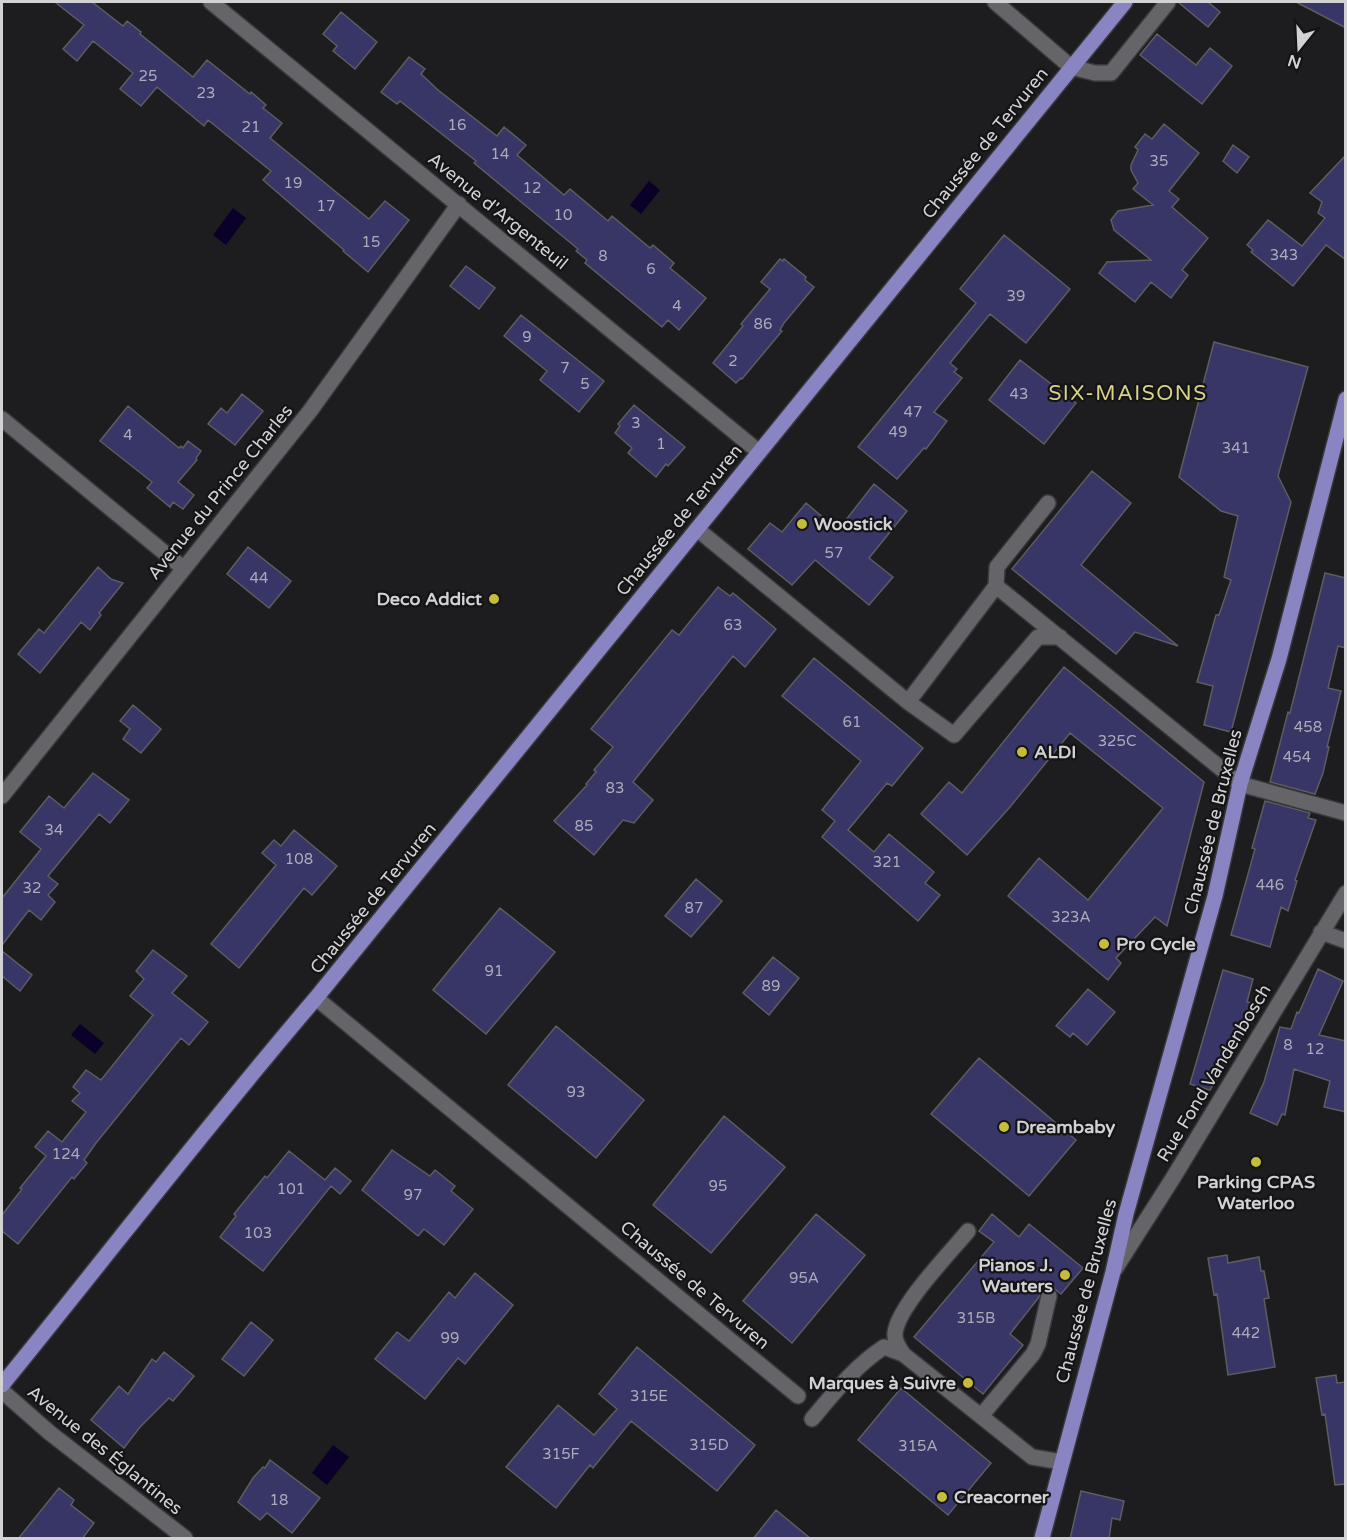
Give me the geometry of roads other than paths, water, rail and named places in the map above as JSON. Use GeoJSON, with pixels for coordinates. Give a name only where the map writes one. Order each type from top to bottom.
{"type":"FeatureCollection","features":[{"type":"Feature","properties":{"kind":"main road","name":"Chaussée de Tervuren"},"geometry":{"type":"LineString","coordinates":[[2,1385],[147,1207],[231,1098],[316,998],[1125,2]]}},
{"type":"Feature","properties":{"kind":"main road","name":"Chaussée de Bruxelles"},"geometry":{"type":"LineString","coordinates":[[1042,1539],[1113,1272],[1126,1214],[1215,896],[1240,784],[1279,659],[1346,399]]}},
{"type":"Feature","properties":{"kind":"street"},"geometry":{"type":"LineString","coordinates":[[995,2],[1071,67]]}},
{"type":"Feature","properties":{"kind":"street","name":"Chaussée de Tervuren"},"geometry":{"type":"LineString","coordinates":[[1071,67],[1095,73],[1111,73],[1168,2]]}},
{"type":"Feature","properties":{"kind":"street","name":"Avenue d'Argenteuil"},"geometry":{"type":"LineString","coordinates":[[219,4],[759,452]]}},
{"type":"Feature","properties":{"kind":"street","name":"Avenue du Prince Charles"},"geometry":{"type":"LineString","coordinates":[[2,796],[310,411],[459,204]]}},
{"type":"Feature","properties":{"kind":"street"},"geometry":{"type":"LineString","coordinates":[[2,419],[183,568]]}},
{"type":"Feature","properties":{"kind":"street"},"geometry":{"type":"LineString","coordinates":[[908,702],[996,586],[997,567],[1048,502]]}},
{"type":"Feature","properties":{"kind":"street"},"geometry":{"type":"LineString","coordinates":[[697,529],[908,702],[954,735],[1038,637],[1060,637]]}},
{"type":"Feature","properties":{"kind":"street"},"geometry":{"type":"LineString","coordinates":[[996,586],[1240,784],[1346,813]]}},
{"type":"Feature","properties":{"kind":"street","name":"Rue Fond Vandenbosch"},"geometry":{"type":"LineString","coordinates":[[1113,1272],[1173,1178],[1346,893]]}},
{"type":"Feature","properties":{"kind":"street"},"geometry":{"type":"LineString","coordinates":[[1321,932],[1346,941]]}},
{"type":"Feature","properties":{"kind":"street","name":"Chaussée de Tervuren"},"geometry":{"type":"LineString","coordinates":[[316,998],[798,1396]]}},
{"type":"Feature","properties":{"kind":"street"},"geometry":{"type":"LineString","coordinates":[[903,1354],[896,1341],[895,1331],[904,1312],[968,1231]]}},
{"type":"Feature","properties":{"kind":"street","name":"Chaussée de Bruxelles"},"geometry":{"type":"LineString","coordinates":[[981,1416],[1033,1354],[1038,1344],[1049,1296]]}},
{"type":"Feature","properties":{"kind":"street"},"geometry":{"type":"LineString","coordinates":[[812,1419],[867,1357],[884,1347],[903,1354],[1032,1457],[1062,1462]]}},
{"type":"Feature","properties":{"kind":"street","name":"Avenue des Églantines"},"geometry":{"type":"LineString","coordinates":[[2,1391],[50,1433],[185,1539]]}},
{"type":"Feature","properties":{"kind":"place","name":"Woostick"},"geometry":{"type":"Point","coordinates":[802,524]}},
{"type":"Feature","properties":{"kind":"place","name":"Deco Addict"},"geometry":{"type":"Point","coordinates":[494,599]}},
{"type":"Feature","properties":{"kind":"place","name":"ALDI"},"geometry":{"type":"Point","coordinates":[1022,752]}},
{"type":"Feature","properties":{"kind":"place","name":"Pro Cycle"},"geometry":{"type":"Point","coordinates":[1104,944]}},
{"type":"Feature","properties":{"kind":"place","name":"Dreambaby"},"geometry":{"type":"Point","coordinates":[1004,1127]}},
{"type":"Feature","properties":{"kind":"place","name":"Parking CPAS Waterloo"},"geometry":{"type":"Point","coordinates":[1256,1162]}},
{"type":"Feature","properties":{"kind":"place","name":"Pianos J. Wauters"},"geometry":{"type":"Point","coordinates":[1065,1275]}},
{"type":"Feature","properties":{"kind":"place","name":"Marques à Suivre"},"geometry":{"type":"Point","coordinates":[968,1383]}},
{"type":"Feature","properties":{"kind":"place","name":"Creacorner"},"geometry":{"type":"Point","coordinates":[942,1497]}},
{"type":"Feature","properties":{"kind":"district","name":"SIX-MAISONS"},"geometry":{"type":"Point","coordinates":[1128,393]}}]}
